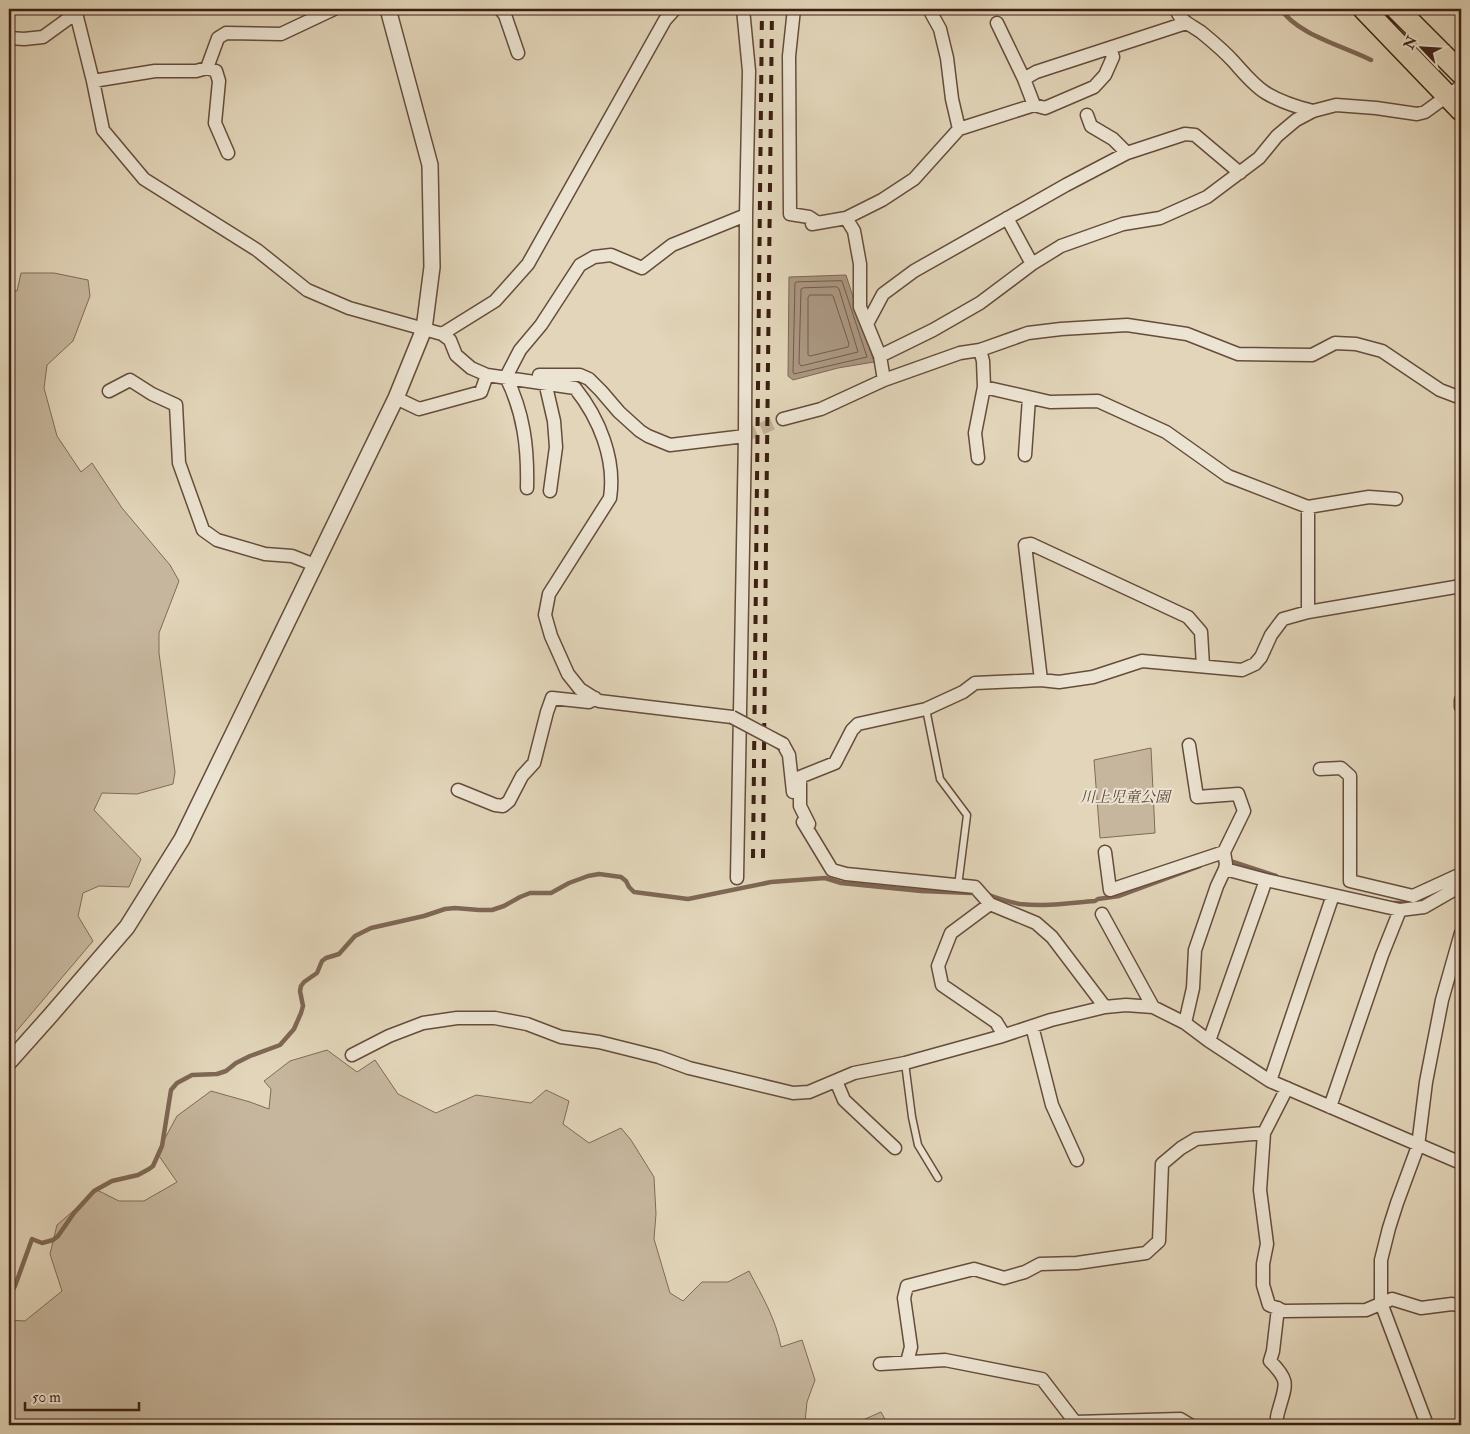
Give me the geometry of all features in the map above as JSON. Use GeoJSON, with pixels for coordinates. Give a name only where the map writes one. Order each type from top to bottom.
{"type":"FeatureCollection","features":[{"type":"Feature","properties":{"kind":"highway"},"geometry":{"type":"LineString","coordinates":[[1364,9],[1458,83]]}},
{"type":"Feature","properties":{"kind":"highway"},"geometry":{"type":"LineString","coordinates":[[1397,9],[1458,83]]}},
{"type":"Feature","properties":{"kind":"street"},"geometry":{"type":"LineString","coordinates":[[207,68],[218,38],[226,33],[281,34],[334,9]]}},
{"type":"Feature","properties":{"kind":"street"},"geometry":{"type":"LineString","coordinates":[[9,1062],[127,927],[182,839],[396,398],[424,329],[432,267],[430,166],[388,9]]}},
{"type":"Feature","properties":{"kind":"street"},"geometry":{"type":"LineString","coordinates":[[500,9],[505,14],[518,53]]}},
{"type":"Feature","properties":{"kind":"street"},"geometry":{"type":"LineString","coordinates":[[442,334],[495,301],[528,264],[665,20],[675,9]]}},
{"type":"Feature","properties":{"kind":"street"},"geometry":{"type":"LineString","coordinates":[[737,878],[749,71],[744,9]]}},
{"type":"Feature","properties":{"kind":"street"},"geometry":{"type":"LineString","coordinates":[[794,9],[789,56],[790,214],[810,217],[815,224],[846,218],[882,200],[914,179],[959,129],[1034,105],[1045,108],[1094,88],[1105,75],[1113,58],[1110,48]]}},
{"type":"Feature","properties":{"kind":"street"},"geometry":{"type":"LineString","coordinates":[[929,9],[940,29],[959,129]]}},
{"type":"Feature","properties":{"kind":"street"},"geometry":{"type":"LineString","coordinates":[[1176,9],[1186,23],[1219,47],[1264,92],[1295,106],[1313,111]]}},
{"type":"Feature","properties":{"kind":"street"},"geometry":{"type":"LineString","coordinates":[[9,38],[43,37],[75,11],[94,80],[103,130],[144,179],[257,250],[307,290],[349,308],[442,334],[450,340],[456,355],[472,368],[487,375],[574,388],[585,401],[602,435],[610,466],[612,487],[610,498],[549,594],[546,615],[551,636],[568,674],[580,689],[599,701],[732,717],[783,744],[789,754],[794,808],[832,870],[846,874],[975,887],[983,897],[1036,923],[1052,938],[1105,1007]]}},
{"type":"Feature","properties":{"kind":"street"},"geometry":{"type":"LineString","coordinates":[[997,23],[1024,79],[1034,105]]}},
{"type":"Feature","properties":{"kind":"street"},"geometry":{"type":"LineString","coordinates":[[1024,79],[1036,72],[1186,23]]}},
{"type":"Feature","properties":{"kind":"street"},"geometry":{"type":"LineString","coordinates":[[94,80],[154,71],[196,71],[207,68],[216,71],[219,81],[215,123],[228,152]]}},
{"type":"Feature","properties":{"kind":"street"},"geometry":{"type":"LineString","coordinates":[[880,356],[933,330],[980,302],[1032,264],[1061,246],[1123,224],[1160,218],[1207,197],[1259,158],[1277,136],[1296,120],[1313,111],[1336,105],[1417,114],[1425,112],[1458,83]]}},
{"type":"Feature","properties":{"kind":"street"},"geometry":{"type":"LineString","coordinates":[[1087,115],[1092,126],[1114,139],[1128,153]]}},
{"type":"Feature","properties":{"kind":"street"},"geometry":{"type":"LineString","coordinates":[[867,324],[883,294],[914,271],[1007,218],[1128,153],[1185,134],[1195,135],[1240,173]]}},
{"type":"Feature","properties":{"kind":"street"},"geometry":{"type":"LineString","coordinates":[[506,377],[520,350],[541,324],[580,265],[594,257],[611,255],[642,268],[672,245],[746,214]]}},
{"type":"Feature","properties":{"kind":"street"},"geometry":{"type":"LineString","coordinates":[[846,218],[854,231],[860,264],[860,308],[880,356],[884,380]]}},
{"type":"Feature","properties":{"kind":"street"},"geometry":{"type":"LineString","coordinates":[[1007,218],[1032,264]]}},
{"type":"Feature","properties":{"kind":"street"},"geometry":{"type":"LineString","coordinates":[[783,419],[821,409],[884,380],[960,353],[980,350],[1028,333],[1128,325],[1187,334],[1238,354],[1312,355],[1335,343],[1356,344],[1382,352],[1440,390],[1461,398]]}},
{"type":"Feature","properties":{"kind":"street"},"geometry":{"type":"LineString","coordinates":[[978,458],[974,433],[984,387],[983,361],[980,350]]}},
{"type":"Feature","properties":{"kind":"street"},"geometry":{"type":"LineString","coordinates":[[396,398],[418,409],[481,392],[487,375]]}},
{"type":"Feature","properties":{"kind":"street"},"geometry":{"type":"LineString","coordinates":[[550,491],[556,447],[554,421],[539,375],[580,375],[589,379],[602,391],[619,412],[640,431],[670,445],[745,436]]}},
{"type":"Feature","properties":{"kind":"street"},"geometry":{"type":"LineString","coordinates":[[506,377],[516,397],[526,442],[528,463],[527,488]]}},
{"type":"Feature","properties":{"kind":"street"},"geometry":{"type":"LineString","coordinates":[[109,390],[130,380],[152,394],[176,405],[179,463],[203,530],[217,540],[265,554],[292,556],[315,565]]}},
{"type":"Feature","properties":{"kind":"street"},"geometry":{"type":"LineString","coordinates":[[984,387],[1050,402],[1098,401],[1166,432],[1228,476],[1308,507],[1369,497],[1396,499]]}},
{"type":"Feature","properties":{"kind":"street"},"geometry":{"type":"LineString","coordinates":[[1025,455],[1029,398]]}},
{"type":"Feature","properties":{"kind":"street"},"geometry":{"type":"LineString","coordinates":[[1308,507],[1308,612]]}},
{"type":"Feature","properties":{"kind":"street"},"geometry":{"type":"LineString","coordinates":[[1041,680],[1025,545],[1031,544],[1188,617],[1201,632],[1203,666]]}},
{"type":"Feature","properties":{"kind":"street"},"geometry":{"type":"LineString","coordinates":[[807,828],[809,824],[800,806],[800,777],[835,763],[852,730],[858,724],[926,709],[963,692],[975,683],[1041,680],[1059,682],[1093,678],[1142,661],[1242,670],[1255,664],[1261,657],[1271,634],[1283,619],[1308,612],[1461,586]]}},
{"type":"Feature","properties":{"kind":"street"},"geometry":{"type":"LineString","coordinates":[[458,790],[495,805],[503,806],[509,801],[522,776],[534,763],[552,698],[589,702],[595,698]]}},
{"type":"Feature","properties":{"kind":"street"},"geometry":{"type":"LineString","coordinates":[[1461,700],[1461,707]]}},
{"type":"Feature","properties":{"kind":"street"},"geometry":{"type":"LineString","coordinates":[[1185,1023],[1193,988],[1195,950],[1244,810],[1238,794],[1197,797],[1189,745]]}},
{"type":"Feature","properties":{"kind":"street"},"geometry":{"type":"LineString","coordinates":[[1320,769],[1341,768],[1350,776],[1350,881],[1413,896],[1461,874]]}},
{"type":"Feature","properties":{"kind":"street"},"geometry":{"type":"LineString","coordinates":[[1105,852],[1110,890],[1225,860],[1266,880],[1400,910],[1424,907],[1457,888],[1461,888]]}},
{"type":"Feature","properties":{"kind":"street"},"geometry":{"type":"LineString","coordinates":[[1209,1041],[1266,880]]}},
{"type":"Feature","properties":{"kind":"street"},"geometry":{"type":"LineString","coordinates":[[1270,1081],[1333,895]]}},
{"type":"Feature","properties":{"kind":"street"},"geometry":{"type":"LineString","coordinates":[[983,897],[951,933],[938,966],[942,985],[996,1022],[1004,1035]]}},
{"type":"Feature","properties":{"kind":"street"},"geometry":{"type":"LineString","coordinates":[[1330,1107],[1382,955],[1400,910]]}},
{"type":"Feature","properties":{"kind":"street"},"geometry":{"type":"LineString","coordinates":[[1102,914],[1153,1007]]}},
{"type":"Feature","properties":{"kind":"street"},"geometry":{"type":"LineString","coordinates":[[1427,1425],[1381,1303],[1381,1260],[1394,1211],[1418,1146],[1426,1082],[1442,1000],[1461,933]]}},
{"type":"Feature","properties":{"kind":"street"},"geometry":{"type":"LineString","coordinates":[[352,1055],[389,1036],[423,1023],[457,1018],[495,1018],[527,1024],[561,1037],[599,1042],[659,1057],[689,1068],[793,1093],[809,1092],[854,1073],[905,1063],[1051,1020],[1105,1007],[1126,1005],[1153,1007],[1185,1023],[1270,1081],[1461,1163]]}},
{"type":"Feature","properties":{"kind":"street"},"geometry":{"type":"LineString","coordinates":[[1032,1026],[1052,1105],[1077,1160]]}},
{"type":"Feature","properties":{"kind":"street"},"geometry":{"type":"LineString","coordinates":[[836,1081],[844,1100],[895,1148]]}},
{"type":"Feature","properties":{"kind":"street"},"geometry":{"type":"LineString","coordinates":[[1287,1088],[1264,1133],[1260,1190],[1267,1244],[1263,1264],[1264,1285],[1269,1305],[1284,1311],[1366,1310],[1392,1299],[1421,1308],[1452,1304],[1461,1306]]}},
{"type":"Feature","properties":{"kind":"street"},"geometry":{"type":"LineString","coordinates":[[906,1362],[912,1347],[904,1298],[907,1286],[974,1269],[1004,1278],[1025,1272],[1040,1264],[1076,1263],[1146,1253],[1159,1241],[1162,1164],[1181,1148],[1196,1139],[1264,1133]]}},
{"type":"Feature","properties":{"kind":"street"},"geometry":{"type":"LineString","coordinates":[[1278,1308],[1270,1361],[1281,1372],[1285,1385],[1276,1420],[1278,1425]]}},
{"type":"Feature","properties":{"kind":"street"},"geometry":{"type":"LineString","coordinates":[[880,1364],[946,1360],[1042,1379],[1075,1422],[1180,1419],[1190,1425]]}},
{"type":"Feature","properties":{"kind":"lane"},"geometry":{"type":"LineString","coordinates":[[926,709],[940,779],[967,815],[958,886]]}},
{"type":"Feature","properties":{"kind":"lane"},"geometry":{"type":"LineString","coordinates":[[905,1063],[912,1117],[918,1145],[938,1178]]}},
{"type":"Feature","properties":{"kind":"green space"},"geometry":{"type":"Polygon","coordinates":[[[21,273],[54,273],[88,280],[90,296],[73,341],[47,365],[44,388],[57,436],[81,472],[92,463],[122,508],[170,565],[179,581],[159,633],[159,653],[175,772],[173,784],[137,794],[102,793],[94,810],[141,859],[129,887],[99,886],[83,893],[78,916],[93,941],[9,1040],[9,290],[17,291],[21,273]]]}},
{"type":"Feature","properties":{"kind":"green space","name":"川上児童公園"},"geometry":{"type":"Polygon","coordinates":[[[1151,748],[1155,833],[1100,838],[1094,760],[1151,748]]]}},
{"type":"Feature","properties":{"kind":"green space"},"geometry":{"type":"Polygon","coordinates":[[[327,1050],[357,1072],[375,1060],[398,1094],[436,1113],[476,1095],[531,1103],[546,1090],[569,1101],[563,1124],[589,1143],[621,1128],[631,1140],[654,1177],[656,1214],[654,1239],[670,1293],[683,1301],[702,1282],[728,1282],[749,1271],[772,1317],[781,1347],[802,1340],[815,1380],[807,1402],[805,1422],[815,1425],[9,1425],[9,1320],[25,1321],[62,1291],[50,1254],[57,1225],[97,1190],[119,1201],[144,1201],[177,1182],[157,1153],[177,1116],[211,1091],[269,1109],[271,1089],[264,1081],[290,1061],[327,1050]]]}},
{"type":"Feature","properties":{"kind":"green space"},"geometry":{"type":"Polygon","coordinates":[[[881,1412],[888,1425],[855,1425],[856,1423],[881,1412]]]}},
{"type":"Feature","properties":{"kind":"water"},"geometry":{"type":"Polygon","coordinates":[[[846,275],[874,362],[838,368],[793,380],[788,376],[789,277],[846,275]]]}},
{"type":"Feature","properties":{"kind":"waterway"},"geometry":{"type":"LineString","coordinates":[[1281,9],[1288,18],[1309,33],[1371,60]]}},
{"type":"Feature","properties":{"kind":"waterway"},"geometry":{"type":"LineString","coordinates":[[1227,860],[1276,876]]}},
{"type":"Feature","properties":{"kind":"waterway"},"geometry":{"type":"LineString","coordinates":[[986,894],[1030,905],[1095,901],[1119,896],[1200,866]]}},
{"type":"Feature","properties":{"kind":"waterway"},"geometry":{"type":"LineString","coordinates":[[9,1297],[15,1286],[32,1239],[42,1243],[53,1240],[94,1191],[112,1181],[138,1175],[153,1166],[162,1146],[171,1090],[177,1083],[192,1075],[217,1074],[226,1071],[250,1056],[280,1045],[294,1029],[301,1013],[303,1006],[300,991],[304,982],[317,973],[322,961],[339,954],[355,936],[371,928],[424,916],[445,909],[492,910],[530,893],[551,893],[569,883],[599,874],[621,877],[634,892],[688,899],[771,882],[825,878],[841,883],[921,891],[971,893]]}},
{"type":"Feature","properties":{"kind":"waterway"},"geometry":{"type":"LineString","coordinates":[[1393,903],[1413,903],[1430,897]]}},
{"type":"Feature","properties":{"kind":"tunnel"},"geometry":{"type":"LineString","coordinates":[[745,436],[783,419]]}},
{"type":"Feature","properties":{"kind":"railway"},"geometry":{"type":"LineString","coordinates":[[753,858],[762,9]]}},
{"type":"Feature","properties":{"kind":"railway"},"geometry":{"type":"LineString","coordinates":[[763,858],[772,9]]}}]}
